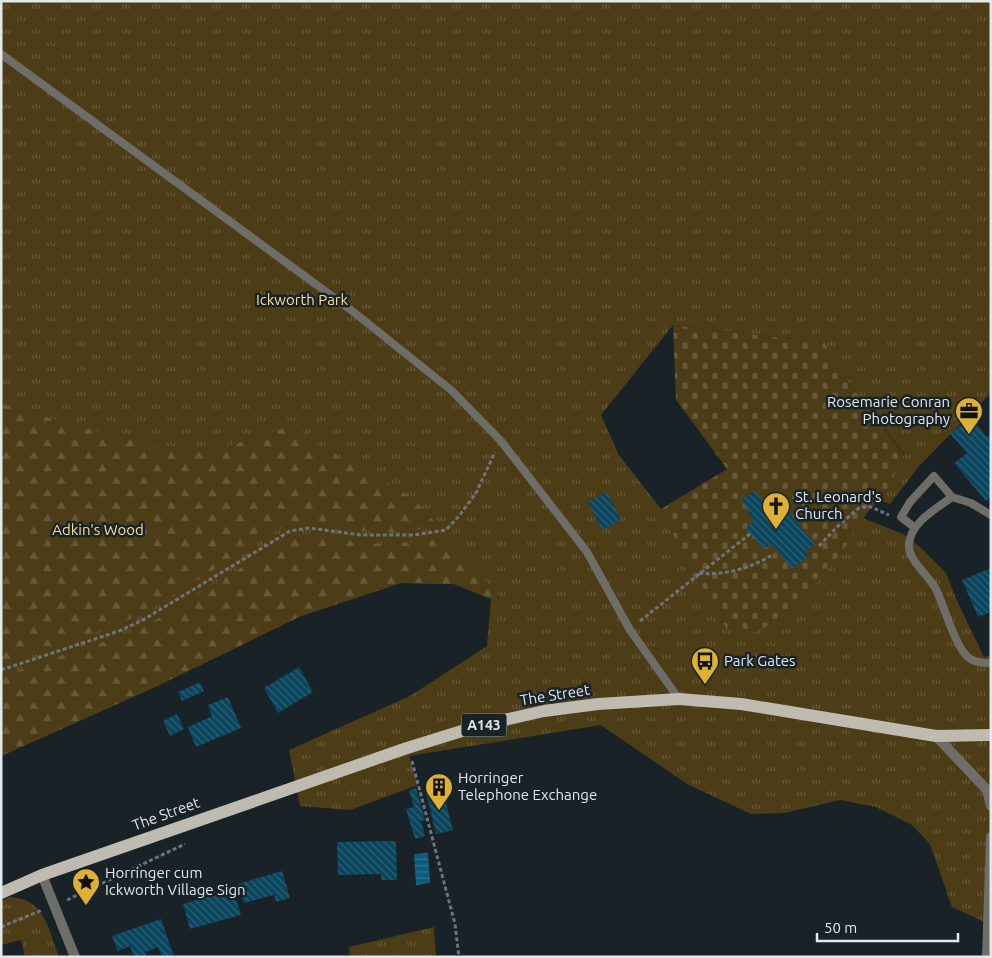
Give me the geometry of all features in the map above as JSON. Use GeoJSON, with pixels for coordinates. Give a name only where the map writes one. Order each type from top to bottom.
{"type":"FeatureCollection","features":[{"type":"Feature","properties":{"kind":"main road","name":"The Street"},"geometry":{"type":"LineString","coordinates":[[1,893],[42,875],[389,754],[478,726],[553,710],[598,704],[679,699],[740,704],[936,736],[991,736]]}},
{"type":"Feature","properties":{"kind":"street"},"geometry":{"type":"LineString","coordinates":[[936,736],[989,787],[991,806]]}},
{"type":"Feature","properties":{"kind":"street"},"geometry":{"type":"LineString","coordinates":[[988,957],[991,837]]}},
{"type":"Feature","properties":{"kind":"street"},"geometry":{"type":"LineString","coordinates":[[42,875],[75,957]]}},
{"type":"Feature","properties":{"kind":"lane"},"geometry":{"type":"LineString","coordinates":[[1,54],[351,310],[451,390],[501,441],[587,552],[630,630],[679,699]]}},
{"type":"Feature","properties":{"kind":"lane"},"geometry":{"type":"LineString","coordinates":[[914,527],[901,517],[910,502],[934,476],[952,497],[971,504],[991,515]]}},
{"type":"Feature","properties":{"kind":"lane"},"geometry":{"type":"LineString","coordinates":[[952,497],[914,527],[908,545],[914,560],[935,588],[958,643],[969,658],[981,663],[991,663]]}},
{"type":"Feature","properties":{"kind":"path"},"geometry":{"type":"LineString","coordinates":[[1,670],[119,631],[144,620],[290,531],[309,528],[361,535],[414,536],[446,530],[476,493],[501,441]]}},
{"type":"Feature","properties":{"kind":"path"},"geometry":{"type":"LineString","coordinates":[[819,546],[838,525],[860,507],[871,507],[895,518],[901,517]]}},
{"type":"Feature","properties":{"kind":"path"},"geometry":{"type":"LineString","coordinates":[[630,630],[751,533]]}},
{"type":"Feature","properties":{"kind":"path"},"geometry":{"type":"LineString","coordinates":[[699,573],[710,575],[732,571],[757,564],[772,555]]}},
{"type":"Feature","properties":{"kind":"path"},"geometry":{"type":"LineString","coordinates":[[411,757],[455,924],[459,957]]}},
{"type":"Feature","properties":{"kind":"path"},"geometry":{"type":"LineString","coordinates":[[1,927],[54,906],[190,842]]}},
{"type":"Feature","properties":{"kind":"green space","name":"Ickworth Park"},"geometry":{"type":"Polygon","coordinates":[[[1,1],[991,1],[991,393],[920,465],[890,504],[882,501],[904,454],[839,370],[825,343],[673,325],[601,415],[619,455],[661,509],[693,577],[841,554],[863,518],[903,534],[921,548],[946,573],[957,601],[984,657],[991,655],[991,925],[952,907],[930,844],[912,825],[876,807],[840,800],[784,813],[751,814],[687,784],[601,725],[409,756],[418,785],[350,810],[300,806],[289,750],[410,696],[487,646],[491,599],[454,584],[401,583],[301,616],[153,688],[1,756],[1,1]]]}},
{"type":"Feature","properties":{"kind":"green space"},"geometry":{"type":"Polygon","coordinates":[[[673,325],[825,343],[839,370],[904,455],[882,501],[871,507],[841,554],[804,597],[772,623],[756,632],[743,635],[727,629],[693,577],[661,509],[727,469],[676,400],[673,325]]]}},
{"type":"Feature","properties":{"kind":"green space","name":"Adkin's Wood"},"geometry":{"type":"Polygon","coordinates":[[[1,404],[164,448],[219,449],[292,426],[299,428],[310,436],[323,449],[332,449],[340,459],[352,460],[414,499],[438,526],[391,532],[366,531],[313,522],[303,522],[283,527],[148,611],[119,624],[1,664],[1,404]]]}},
{"type":"Feature","properties":{"kind":"green space"},"geometry":{"type":"Polygon","coordinates":[[[301,537],[328,537],[368,544],[422,542],[447,537],[503,600],[491,599],[454,584],[401,583],[301,616],[153,688],[1,756],[1,676],[141,629],[280,544],[301,537]]]}},
{"type":"Feature","properties":{"kind":"green space"},"geometry":{"type":"Polygon","coordinates":[[[9,897],[21,898],[38,909],[48,926],[59,957],[25,957],[21,940],[1,945],[1,901],[9,897]]]}},
{"type":"Feature","properties":{"kind":"green space"},"geometry":{"type":"Polygon","coordinates":[[[434,927],[436,957],[350,957],[349,947],[434,927]]]}},
{"type":"Feature","properties":{"kind":"water"},"geometry":{"type":"Polygon","coordinates":[[[428,853],[430,883],[416,885],[414,854],[428,853]]]}},
{"type":"Feature","properties":{"kind":"building"},"geometry":{"type":"Polygon","coordinates":[[[971,417],[987,437],[991,434],[991,497],[986,501],[954,463],[967,453],[950,434],[971,417]]]}},
{"type":"Feature","properties":{"kind":"building","name":"St. Leonard's Church"},"geometry":{"type":"Polygon","coordinates":[[[754,490],[763,501],[773,493],[815,544],[805,551],[809,556],[792,569],[772,544],[764,549],[746,528],[754,521],[748,513],[750,512],[741,501],[754,490]]]}},
{"type":"Feature","properties":{"kind":"building"},"geometry":{"type":"Polygon","coordinates":[[[607,492],[621,520],[602,530],[588,502],[607,492]]]}},
{"type":"Feature","properties":{"kind":"building"},"geometry":{"type":"Polygon","coordinates":[[[991,568],[991,612],[978,617],[962,580],[991,568]]]}},
{"type":"Feature","properties":{"kind":"building"},"geometry":{"type":"Polygon","coordinates":[[[299,667],[313,692],[278,713],[264,688],[299,667]]]}},
{"type":"Feature","properties":{"kind":"building"},"geometry":{"type":"Polygon","coordinates":[[[200,682],[204,691],[182,701],[178,692],[200,682]]]}},
{"type":"Feature","properties":{"kind":"building"},"geometry":{"type":"Polygon","coordinates":[[[228,697],[241,728],[196,747],[188,727],[212,716],[208,705],[228,697]]]}},
{"type":"Feature","properties":{"kind":"building"},"geometry":{"type":"Polygon","coordinates":[[[177,714],[184,729],[170,736],[163,721],[177,714]]]}},
{"type":"Feature","properties":{"kind":"building"},"geometry":{"type":"Polygon","coordinates":[[[416,788],[425,820],[421,821],[425,836],[415,839],[406,809],[414,807],[409,790],[416,788]]]}},
{"type":"Feature","properties":{"kind":"building","name":"Horringer Telephone Exchange"},"geometry":{"type":"Polygon","coordinates":[[[442,789],[453,830],[436,834],[426,793],[442,789]]]}},
{"type":"Feature","properties":{"kind":"building"},"geometry":{"type":"Polygon","coordinates":[[[396,841],[397,880],[381,880],[381,874],[338,875],[337,842],[396,841]]]}},
{"type":"Feature","properties":{"kind":"building"},"geometry":{"type":"Polygon","coordinates":[[[282,871],[290,898],[276,902],[274,895],[244,903],[238,884],[282,871]]]}},
{"type":"Feature","properties":{"kind":"building"},"geometry":{"type":"Polygon","coordinates":[[[233,890],[241,915],[190,929],[183,904],[233,890]]]}},
{"type":"Feature","properties":{"kind":"building"},"geometry":{"type":"Polygon","coordinates":[[[161,919],[174,957],[162,957],[158,947],[145,952],[147,957],[134,957],[130,946],[118,951],[112,936],[161,919]]]}},
{"type":"Feature","properties":{"kind":"place","name":"Rosemarie Conran Photography"},"geometry":{"type":"Point","coordinates":[969,435]}},
{"type":"Feature","properties":{"kind":"place","name":"St. Leonard's Church"},"geometry":{"type":"Point","coordinates":[776,530]}},
{"type":"Feature","properties":{"kind":"place","name":"Park Gates"},"geometry":{"type":"Point","coordinates":[705,685]}},
{"type":"Feature","properties":{"kind":"place","name":"Horringer Telephone Exchange"},"geometry":{"type":"Point","coordinates":[439,811]}},
{"type":"Feature","properties":{"kind":"place","name":"Horringer cum Ickworth Village Sign"},"geometry":{"type":"Point","coordinates":[86,906]}}]}
